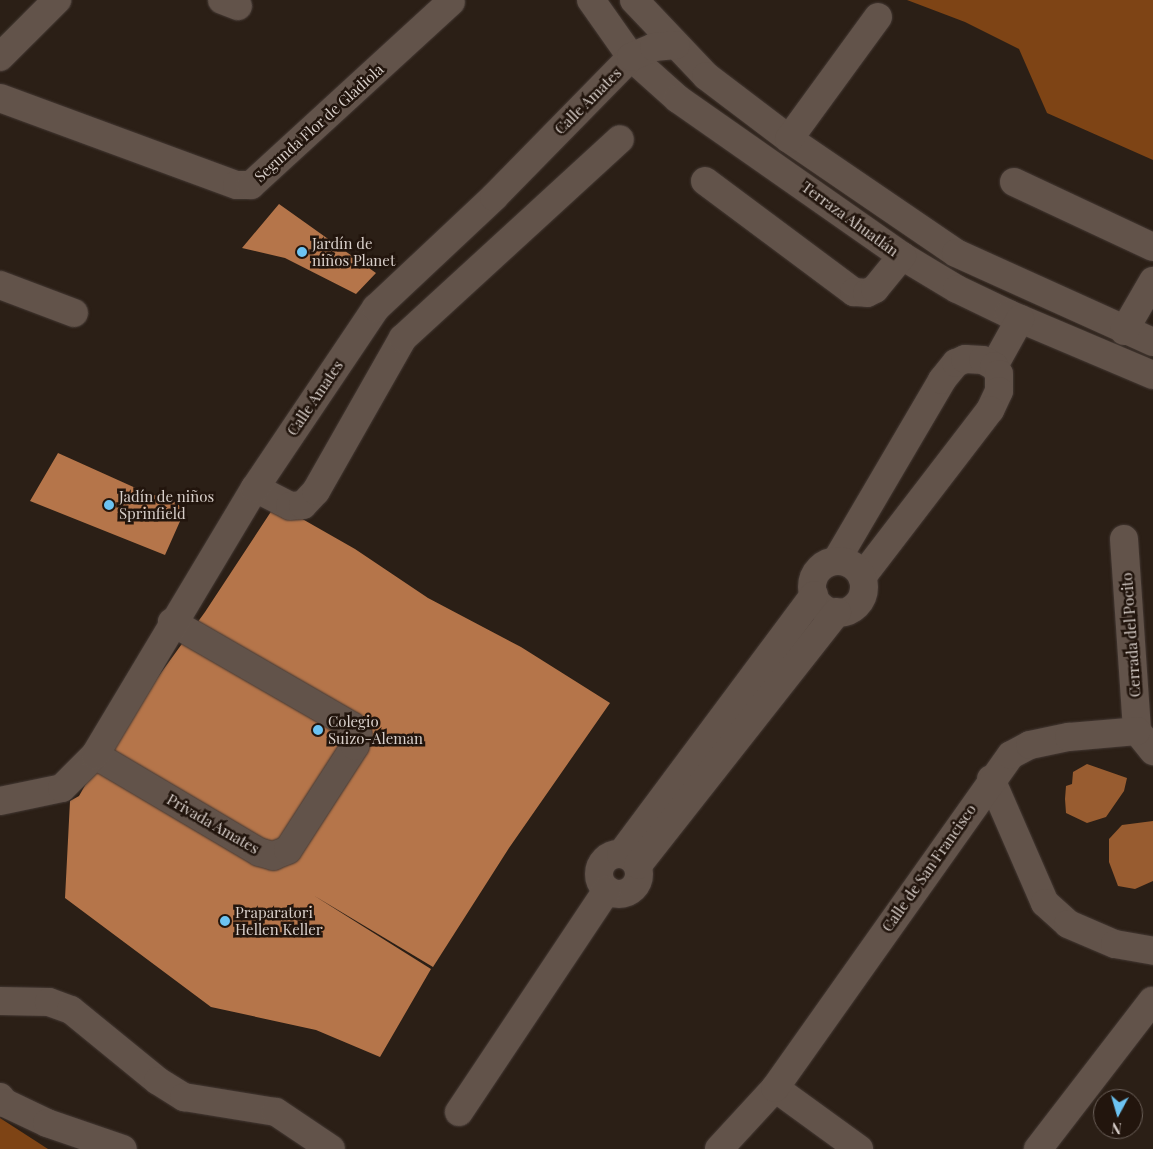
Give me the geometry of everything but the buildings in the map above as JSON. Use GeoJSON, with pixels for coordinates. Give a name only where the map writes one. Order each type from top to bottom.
{"type":"FeatureCollection","features":[{"type":"Feature","properties":{"kind":"street"},"geometry":{"type":"LineString","coordinates":[[0,57],[57,0]]}},
{"type":"Feature","properties":{"kind":"street","name":"Terraza Ahuatlán"},"geometry":{"type":"LineString","coordinates":[[591,0],[631,57],[678,99],[902,256],[1015,317],[1153,375]]}},
{"type":"Feature","properties":{"kind":"street","name":"Terraza Ahuatlán"},"geometry":{"type":"LineString","coordinates":[[634,0],[706,76],[789,139],[956,253],[1124,331],[1153,342]]}},
{"type":"Feature","properties":{"kind":"street","name":"Segunda Flor de Gladiola"},"geometry":{"type":"LineString","coordinates":[[0,98],[237,185],[251,185],[451,2]]}},
{"type":"Feature","properties":{"kind":"street"},"geometry":{"type":"LineString","coordinates":[[789,139],[878,17]]}},
{"type":"Feature","properties":{"kind":"street"},"geometry":{"type":"LineString","coordinates":[[631,57],[654,47],[676,45]]}},
{"type":"Feature","properties":{"kind":"street","name":"Calle Amates"},"geometry":{"type":"LineString","coordinates":[[0,801],[62,788],[95,755],[172,622],[255,488],[376,308],[494,197],[631,57]]}},
{"type":"Feature","properties":{"kind":"street"},"geometry":{"type":"LineString","coordinates":[[678,99],[697,87],[706,76]]}},
{"type":"Feature","properties":{"kind":"street"},"geometry":{"type":"LineString","coordinates":[[255,488],[290,506],[302,505],[316,491],[403,338],[620,139]]}},
{"type":"Feature","properties":{"kind":"street"},"geometry":{"type":"LineString","coordinates":[[705,181],[854,292],[867,293],[876,289],[902,256]]}},
{"type":"Feature","properties":{"kind":"street"},"geometry":{"type":"LineString","coordinates":[[1014,182],[1153,247]]}},
{"type":"Feature","properties":{"kind":"street"},"geometry":{"type":"LineString","coordinates":[[1124,331],[1153,281]]}},
{"type":"Feature","properties":{"kind":"street"},"geometry":{"type":"LineString","coordinates":[[0,285],[74,313]]}},
{"type":"Feature","properties":{"kind":"street"},"geometry":{"type":"LineString","coordinates":[[989,363],[1015,317]]}},
{"type":"Feature","properties":{"kind":"street"},"geometry":{"type":"LineString","coordinates":[[836,561],[852,564],[862,577],[863,594],[853,608],[837,612],[823,607],[814,595],[812,587],[816,573],[836,561],[942,380],[956,363],[966,360],[989,363],[999,374],[999,392],[990,410],[862,577]]}},
{"type":"Feature","properties":{"kind":"street","name":"Cerrada del Pocito"},"geometry":{"type":"LineString","coordinates":[[1124,539],[1145,741]]}},
{"type":"Feature","properties":{"kind":"street"},"geometry":{"type":"LineString","coordinates":[[629,860],[814,595]]}},
{"type":"Feature","properties":{"kind":"street"},"geometry":{"type":"LineString","coordinates":[[629,860],[837,612]]}},
{"type":"Feature","properties":{"kind":"street","name":"Privada Amates"},"geometry":{"type":"LineString","coordinates":[[95,755],[259,852],[273,856],[288,850],[355,746],[358,735],[352,726],[172,622]]}},
{"type":"Feature","properties":{"kind":"street","name":"Calle de San Francisco"},"geometry":{"type":"LineString","coordinates":[[719,1149],[775,1088],[992,778],[1011,755],[1030,745],[1069,737],[1145,741]]}},
{"type":"Feature","properties":{"kind":"street"},"geometry":{"type":"LineString","coordinates":[[992,778],[1044,903],[1068,924],[1115,944],[1153,952]]}},
{"type":"Feature","properties":{"kind":"street"},"geometry":{"type":"LineString","coordinates":[[459,1112],[607,890],[600,879],[600,866],[609,857],[629,860]]}},
{"type":"Feature","properties":{"kind":"street"},"geometry":{"type":"LineString","coordinates":[[0,1001],[49,1002],[71,1010],[151,1076],[184,1097],[276,1112],[331,1149]]}},
{"type":"Feature","properties":{"kind":"street"},"geometry":{"type":"LineString","coordinates":[[1038,1149],[1152,1001]]}},
{"type":"Feature","properties":{"kind":"street"},"geometry":{"type":"LineString","coordinates":[[775,1088],[859,1149]]}},
{"type":"Feature","properties":{"kind":"street"},"geometry":{"type":"LineString","coordinates":[[0,1097],[5,1103],[47,1123],[123,1149]]}},
{"type":"Feature","properties":{"kind":"shaded area"},"geometry":{"type":"Polygon","coordinates":[[[907,0],[1153,0],[1153,160],[1047,113],[1019,49],[965,22],[907,0]]]}},
{"type":"Feature","properties":{"kind":"shaded area"},"geometry":{"type":"Polygon","coordinates":[[[1087,764],[1127,778],[1124,791],[1106,817],[1087,823],[1066,813],[1065,799],[1066,786],[1072,784],[1073,772],[1087,764]]]}},
{"type":"Feature","properties":{"kind":"shaded area"},"geometry":{"type":"Polygon","coordinates":[[[1153,821],[1153,881],[1135,889],[1118,886],[1109,862],[1109,839],[1122,825],[1153,821]]]}},
{"type":"Feature","properties":{"kind":"shaded area"},"geometry":{"type":"Polygon","coordinates":[[[0,1118],[48,1149],[0,1149],[0,1118]]]}},
{"type":"Feature","properties":{"kind":"place","name":"Jardín de niños Planet"},"geometry":{"type":"Point","coordinates":[302,252]}},
{"type":"Feature","properties":{"kind":"place","name":"Jadín de niños Sprinfield"},"geometry":{"type":"Point","coordinates":[109,505]}},
{"type":"Feature","properties":{"kind":"place","name":"Colegio Suizo-Aleman"},"geometry":{"type":"Point","coordinates":[318,730]}},
{"type":"Feature","properties":{"kind":"place","name":"Praparatori Hellen Keller"},"geometry":{"type":"Point","coordinates":[225,921]}}]}
